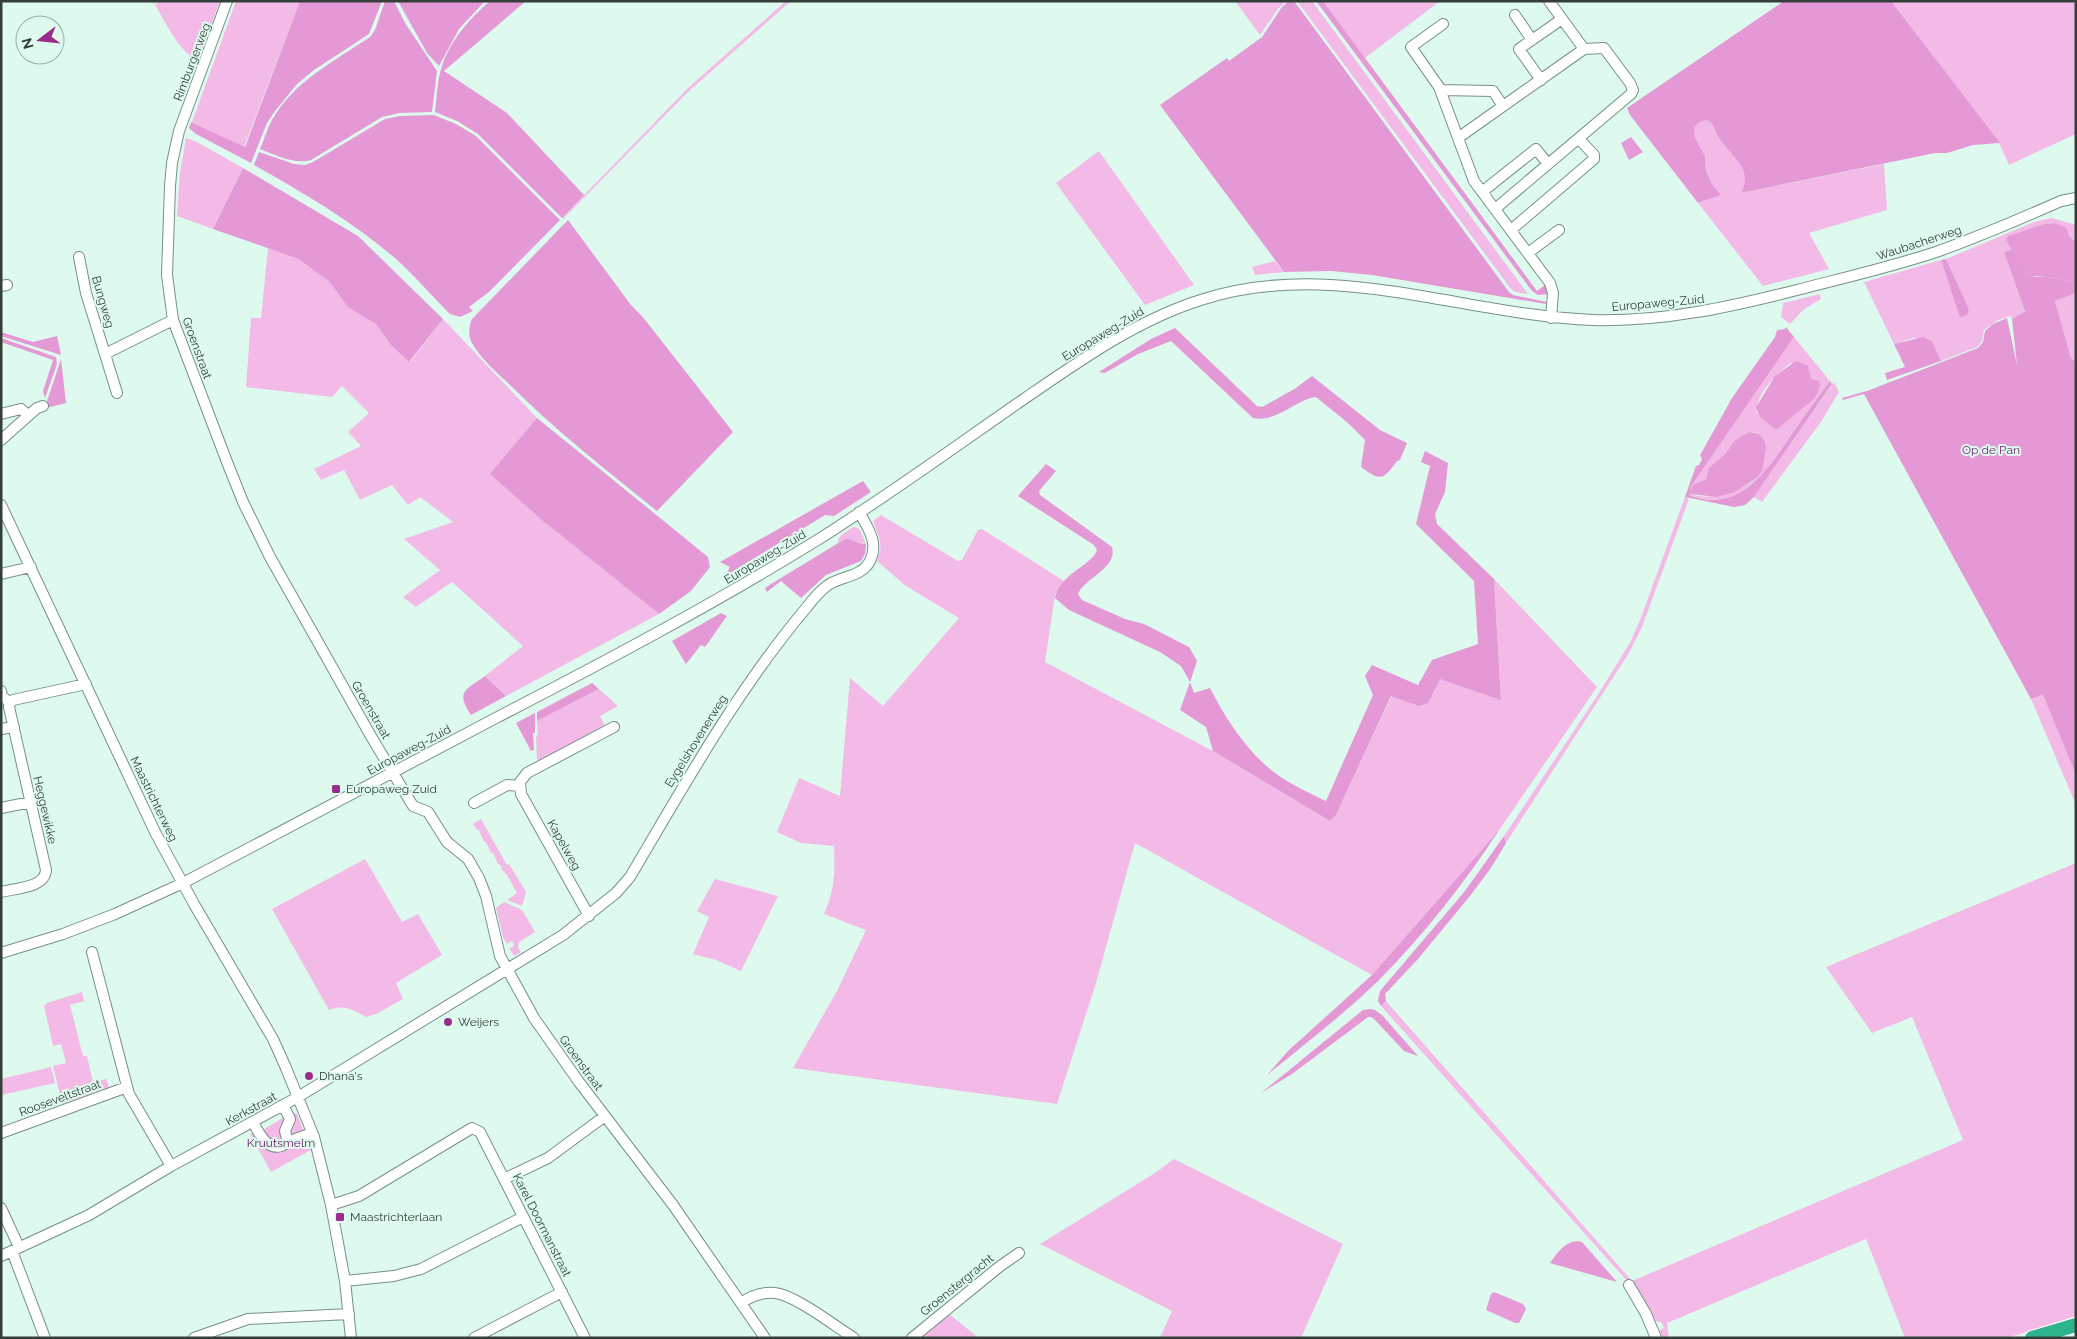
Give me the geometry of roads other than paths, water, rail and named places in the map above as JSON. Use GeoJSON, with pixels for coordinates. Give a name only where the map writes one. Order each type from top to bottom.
{"type":"FeatureCollection","features":[{"type":"Feature","properties":{"kind":"highway"},"geometry":{"type":"LineString","coordinates":[[2032,1338],[2076,1325]]}},
{"type":"Feature","properties":{"kind":"street","name":"Rimburgerweg"},"geometry":{"type":"LineString","coordinates":[[179,131],[228,1]]}},
{"type":"Feature","properties":{"kind":"street"},"geometry":{"type":"LineString","coordinates":[[1549,1],[1584,49]]}},
{"type":"Feature","properties":{"kind":"street"},"geometry":{"type":"LineString","coordinates":[[1515,15],[1532,40]]}},
{"type":"Feature","properties":{"kind":"street"},"geometry":{"type":"LineString","coordinates":[[1541,80],[1519,49],[1562,19]]}},
{"type":"Feature","properties":{"kind":"street"},"geometry":{"type":"LineString","coordinates":[[1443,24],[1411,47],[1441,90],[1473,179],[1552,288],[1551,318]]}},
{"type":"Feature","properties":{"kind":"street"},"geometry":{"type":"LineString","coordinates":[[1458,138],[1584,49],[1604,48],[1630,83],[1633,90],[1631,94],[1495,209]]}},
{"type":"Feature","properties":{"kind":"street"},"geometry":{"type":"LineString","coordinates":[[1441,90],[1492,91],[1503,106]]}},
{"type":"Feature","properties":{"kind":"street","name":"Groenstraat"},"geometry":{"type":"LineString","coordinates":[[179,131],[172,163],[168,216],[167,275],[172,320],[227,462],[257,532],[331,668],[413,806],[428,812],[447,842],[468,860],[479,878],[486,896],[500,956],[534,1018],[604,1116],[673,1205],[764,1338]]}},
{"type":"Feature","properties":{"kind":"street"},"geometry":{"type":"LineString","coordinates":[[1511,230],[1594,159],[1594,155],[1579,138]]}},
{"type":"Feature","properties":{"kind":"street"},"geometry":{"type":"LineString","coordinates":[[1482,192],[1536,149],[1548,164]]}},
{"type":"Feature","properties":{"kind":"street","name":"Waubacherweg"},"geometry":{"type":"LineString","coordinates":[[1765,298],[1889,267],[1930,254],[2061,201],[2076,198]]}},
{"type":"Feature","properties":{"kind":"street"},"geometry":{"type":"LineString","coordinates":[[1528,253],[1559,230]]}},
{"type":"Feature","properties":{"kind":"street","name":"Bungweg"},"geometry":{"type":"LineString","coordinates":[[79,257],[86,293],[117,393]]}},
{"type":"Feature","properties":{"kind":"street","name":"Europaweg-Zuid"},"geometry":{"type":"LineString","coordinates":[[1,953],[63,934],[115,914],[183,883],[701,609],[794,554],[859,512],[1076,363],[1144,323],[1167,312],[1203,299],[1260,286],[1283,284],[1333,285],[1409,294],[1551,318],[1600,320],[1651,318],[1723,308],[1765,298]]}},
{"type":"Feature","properties":{"kind":"street"},"geometry":{"type":"LineString","coordinates":[[105,354],[172,320]]}},
{"type":"Feature","properties":{"kind":"street"},"geometry":{"type":"LineString","coordinates":[[1,440],[28,415],[43,406]]}},
{"type":"Feature","properties":{"kind":"street"},"geometry":{"type":"LineString","coordinates":[[1,414],[21,409],[28,415]]}},
{"type":"Feature","properties":{"kind":"street","name":"Maastrichterweg"},"geometry":{"type":"LineString","coordinates":[[1,505],[156,834],[273,1039],[298,1097]]}},
{"type":"Feature","properties":{"kind":"street","name":"Eygelshovenerweg"},"geometry":{"type":"LineString","coordinates":[[506,970],[563,935],[589,916],[616,893],[630,876],[708,743],[740,695],[807,606],[828,585],[858,573],[868,564],[873,552],[873,540],[859,512]]}},
{"type":"Feature","properties":{"kind":"street"},"geometry":{"type":"LineString","coordinates":[[1,574],[31,567]]}},
{"type":"Feature","properties":{"kind":"street"},"geometry":{"type":"LineString","coordinates":[[1,691],[2,696],[10,702],[86,684]]}},
{"type":"Feature","properties":{"kind":"street","name":"Heggewikke"},"geometry":{"type":"LineString","coordinates":[[1,892],[37,884],[44,880],[46,876],[9,706],[10,702]]}},
{"type":"Feature","properties":{"kind":"street"},"geometry":{"type":"LineString","coordinates":[[1,729],[14,727]]}},
{"type":"Feature","properties":{"kind":"street"},"geometry":{"type":"LineString","coordinates":[[474,803],[507,785],[520,786],[521,778],[527,773],[614,727]]}},
{"type":"Feature","properties":{"kind":"street","name":"Kapelweg"},"geometry":{"type":"LineString","coordinates":[[520,786],[521,794],[589,916]]}},
{"type":"Feature","properties":{"kind":"street"},"geometry":{"type":"LineString","coordinates":[[1,808],[31,802]]}},
{"type":"Feature","properties":{"kind":"street"},"geometry":{"type":"LineString","coordinates":[[92,952],[127,1087],[132,1100],[171,1166]]}},
{"type":"Feature","properties":{"kind":"street","name":"Kerkstraat"},"geometry":{"type":"LineString","coordinates":[[1,1256],[89,1215],[171,1166],[298,1097],[506,970]]}},
{"type":"Feature","properties":{"kind":"street","name":"Rooseveltstraat"},"geometry":{"type":"LineString","coordinates":[[1,1133],[127,1087]]}},
{"type":"Feature","properties":{"kind":"street"},"geometry":{"type":"LineString","coordinates":[[298,1097],[312,1133],[331,1205],[345,1281],[351,1338]]}},
{"type":"Feature","properties":{"kind":"street"},"geometry":{"type":"LineString","coordinates":[[283,1105],[290,1119],[285,1131],[288,1141]]}},
{"type":"Feature","properties":{"kind":"street"},"geometry":{"type":"LineString","coordinates":[[504,1179],[548,1158],[604,1116]]}},
{"type":"Feature","properties":{"kind":"street"},"geometry":{"type":"LineString","coordinates":[[253,1122],[261,1137],[268,1144],[278,1147],[288,1141],[312,1133]]}},
{"type":"Feature","properties":{"kind":"street","name":"Karel Doormanstraat"},"geometry":{"type":"LineString","coordinates":[[331,1205],[359,1196],[472,1128],[480,1132],[585,1338]]}},
{"type":"Feature","properties":{"kind":"street"},"geometry":{"type":"LineString","coordinates":[[1,1208],[44,1337]]}},
{"type":"Feature","properties":{"kind":"street"},"geometry":{"type":"LineString","coordinates":[[345,1281],[394,1276],[421,1269],[523,1217]]}},
{"type":"Feature","properties":{"kind":"street","name":"Groenstergracht"},"geometry":{"type":"LineString","coordinates":[[912,1338],[1019,1253]]}},
{"type":"Feature","properties":{"kind":"street"},"geometry":{"type":"LineString","coordinates":[[1629,1285],[1646,1314],[1656,1338]]}},
{"type":"Feature","properties":{"kind":"street"},"geometry":{"type":"LineString","coordinates":[[474,1338],[562,1292]]}},
{"type":"Feature","properties":{"kind":"street"},"geometry":{"type":"LineString","coordinates":[[741,1303],[759,1295],[780,1294],[799,1303],[854,1338]]}},
{"type":"Feature","properties":{"kind":"street"},"geometry":{"type":"LineString","coordinates":[[194,1338],[245,1319],[349,1314]]}},
{"type":"Feature","properties":{"kind":"place","name":"Europaweg Zuid"},"geometry":{"type":"Point","coordinates":[336,789]}},
{"type":"Feature","properties":{"kind":"place","name":"Weijers"},"geometry":{"type":"Point","coordinates":[448,1022]}},
{"type":"Feature","properties":{"kind":"place","name":"Dhana's"},"geometry":{"type":"Point","coordinates":[309,1076]}},
{"type":"Feature","properties":{"kind":"place","name":"Maastrichterlaan"},"geometry":{"type":"Point","coordinates":[340,1217]}},
{"type":"Feature","properties":{"kind":"park label","name":"Op de Pan"},"geometry":{"type":"Point","coordinates":[1991,450]}},
{"type":"Feature","properties":{"kind":"park label","name":"Kruutsmelm"},"geometry":{"type":"Point","coordinates":[281,1143]}}]}
